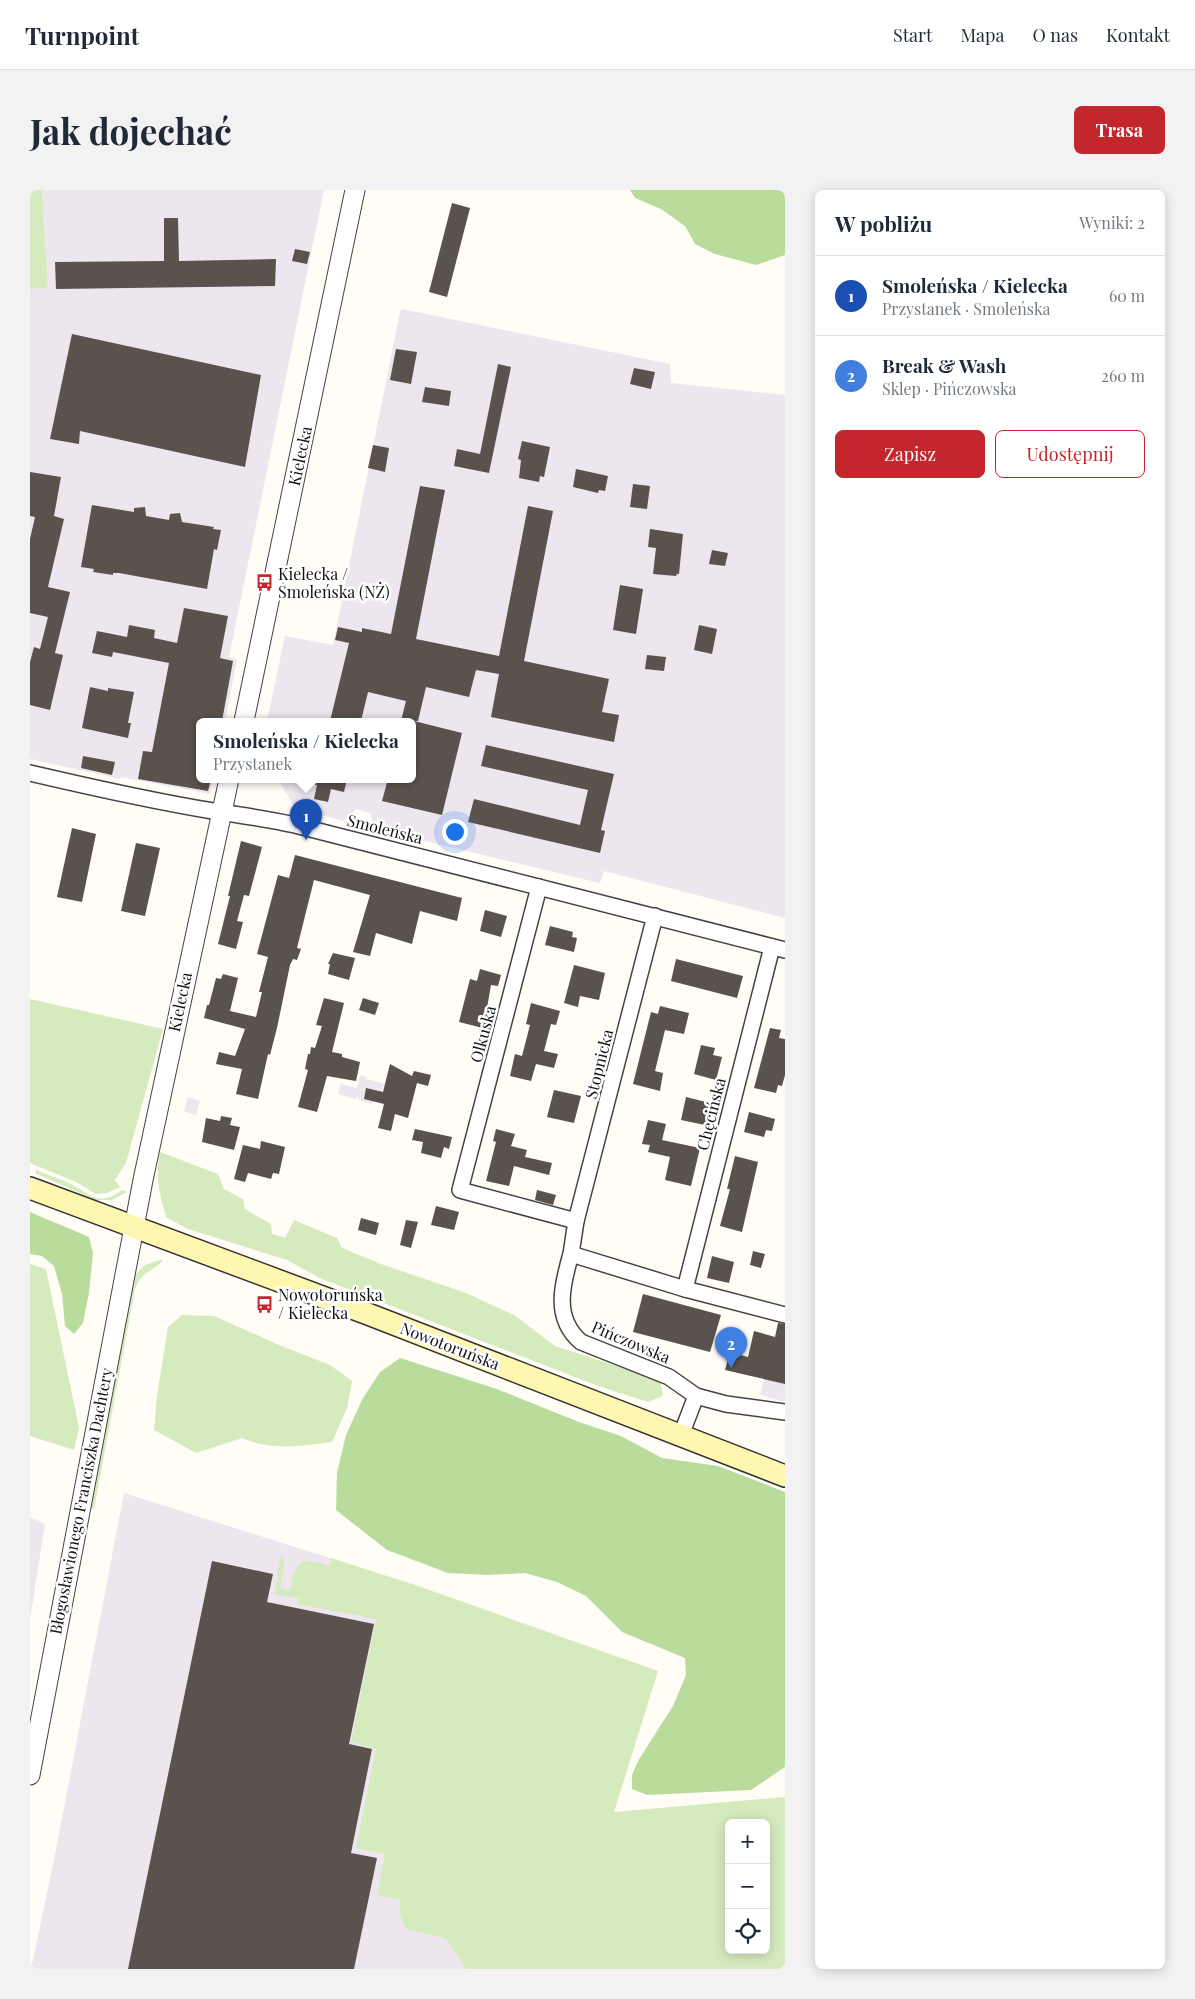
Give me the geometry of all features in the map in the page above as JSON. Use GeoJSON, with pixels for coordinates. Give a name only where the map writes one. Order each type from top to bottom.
{"type":"FeatureCollection","features":[{"type":"Feature","properties":{"kind":"main road","name":"Nowotoruńska"},"geometry":{"type":"LineString","coordinates":[[30,1188],[350,1307],[785,1476]]}},
{"type":"Feature","properties":{"kind":"street","name":"Kielecka"},"geometry":{"type":"LineString","coordinates":[[245,718],[356,190]]}},
{"type":"Feature","properties":{"kind":"street","name":"Smoleńska"},"geometry":{"type":"LineString","coordinates":[[30,773],[314,830],[778,949]]}},
{"type":"Feature","properties":{"kind":"street","name":"Kielecka"},"geometry":{"type":"LineString","coordinates":[[134,1227],[174,1031],[228,783]]}},
{"type":"Feature","properties":{"kind":"street","name":"Olkuska"},"geometry":{"type":"LineString","coordinates":[[539,887],[460,1190],[576,1221]]}},
{"type":"Feature","properties":{"kind":"street","name":"Stopnicka"},"geometry":{"type":"LineString","coordinates":[[571,1254],[576,1221],[655,916]]}},
{"type":"Feature","properties":{"kind":"street","name":"Chęcińska"},"geometry":{"type":"LineString","coordinates":[[685,1289],[778,949]]}},
{"type":"Feature","properties":{"kind":"street","name":"Błogosławionego Franciszka Dachtery"},"geometry":{"type":"LineString","coordinates":[[30,1775],[134,1227]]}},
{"type":"Feature","properties":{"kind":"street"},"geometry":{"type":"LineString","coordinates":[[571,1254],[685,1289],[785,1315]]}},
{"type":"Feature","properties":{"kind":"street","name":"Pińczowska"},"geometry":{"type":"LineString","coordinates":[[571,1254],[563,1292],[565,1322],[571,1333],[581,1342],[669,1377],[696,1396],[726,1404],[785,1412]]}},
{"type":"Feature","properties":{"kind":"street"},"geometry":{"type":"LineString","coordinates":[[681,1435],[696,1396]]}},
{"type":"Feature","properties":{"kind":"shaded area"},"geometry":{"type":"Polygon","coordinates":[[[42,190],[324,190],[229,657],[237,659],[226,718],[196,718],[196,783],[212,783],[210,794],[121,777],[120,779],[30,759],[30,289],[48,288],[42,190]]]}},
{"type":"Feature","properties":{"kind":"shaded area"},"geometry":{"type":"Polygon","coordinates":[[[402,309],[670,364],[671,383],[785,395],[785,918],[604,871],[600,883],[375,829],[370,813],[356,809],[344,821],[295,808],[280,783],[416,783],[416,718],[268,718],[285,636],[333,645],[402,309]]]}},
{"type":"Feature","properties":{"kind":"shaded area"},"geometry":{"type":"Polygon","coordinates":[[[360,1075],[384,1084],[379,1101],[374,1100],[372,1104],[358,1100],[359,1097],[357,1096],[356,1099],[338,1094],[341,1084],[357,1088],[360,1075]]]}},
{"type":"Feature","properties":{"kind":"shaded area"},"geometry":{"type":"Polygon","coordinates":[[[188,1097],[200,1101],[196,1115],[184,1111],[188,1097]]]}},
{"type":"Feature","properties":{"kind":"shaded area"},"geometry":{"type":"Polygon","coordinates":[[[778,1323],[785,1325],[785,1402],[760,1395],[778,1323]]]}},
{"type":"Feature","properties":{"kind":"shaded area"},"geometry":{"type":"Polygon","coordinates":[[[124,1493],[418,1586],[479,1969],[31,1969],[55,1855],[124,1493]]]}},
{"type":"Feature","properties":{"kind":"shaded area"},"geometry":{"type":"Polygon","coordinates":[[[30,1517],[45,1524],[30,1619],[30,1517]]]}},
{"type":"Feature","properties":{"kind":"green space"},"geometry":{"type":"Polygon","coordinates":[[[30,190],[42,190],[48,288],[30,289],[30,190]]]}},
{"type":"Feature","properties":{"kind":"green space"},"geometry":{"type":"Polygon","coordinates":[[[630,190],[785,190],[785,255],[756,265],[715,254],[695,244],[685,226],[661,209],[635,198],[630,190]]]}},
{"type":"Feature","properties":{"kind":"green space"},"geometry":{"type":"Polygon","coordinates":[[[30,999],[163,1029],[126,1163],[115,1180],[120,1187],[107,1193],[96,1194],[76,1182],[30,1163],[30,999]]]}},
{"type":"Feature","properties":{"kind":"green space"},"geometry":{"type":"Polygon","coordinates":[[[160,1152],[218,1174],[224,1189],[243,1199],[245,1209],[271,1224],[272,1234],[285,1238],[294,1220],[337,1238],[342,1248],[381,1264],[466,1293],[514,1315],[555,1346],[660,1380],[663,1396],[648,1402],[598,1386],[322,1279],[287,1260],[188,1229],[167,1218],[159,1186],[160,1152]]]}},
{"type":"Feature","properties":{"kind":"green space"},"geometry":{"type":"Polygon","coordinates":[[[36,1170],[69,1183],[100,1199],[122,1190],[127,1192],[112,1200],[95,1200],[35,1173],[36,1170]]]}},
{"type":"Feature","properties":{"kind":"green space"},"geometry":{"type":"Polygon","coordinates":[[[30,1212],[89,1237],[93,1253],[89,1293],[83,1323],[74,1334],[65,1326],[62,1294],[54,1266],[42,1256],[30,1254],[30,1212]]]}},
{"type":"Feature","properties":{"kind":"green space"},"geometry":{"type":"Polygon","coordinates":[[[163,1259],[158,1266],[142,1277],[135,1289],[94,1509],[89,1508],[133,1277],[145,1265],[163,1259]]]}},
{"type":"Feature","properties":{"kind":"green space"},"geometry":{"type":"Polygon","coordinates":[[[30,1264],[46,1269],[79,1428],[74,1450],[30,1436],[30,1264]]]}},
{"type":"Feature","properties":{"kind":"green space"},"geometry":{"type":"Polygon","coordinates":[[[182,1315],[214,1316],[330,1365],[352,1381],[347,1408],[332,1442],[298,1446],[275,1446],[264,1445],[242,1438],[196,1453],[154,1430],[157,1396],[168,1327],[182,1315]]]}},
{"type":"Feature","properties":{"kind":"green space"},"geometry":{"type":"Polygon","coordinates":[[[400,1358],[497,1389],[579,1422],[621,1436],[662,1458],[718,1466],[785,1492],[785,1767],[751,1790],[647,1795],[632,1789],[632,1775],[638,1761],[673,1706],[686,1675],[685,1658],[622,1632],[586,1596],[557,1582],[525,1573],[487,1575],[448,1573],[387,1550],[336,1510],[337,1473],[346,1435],[363,1398],[380,1372],[400,1358]]]}},
{"type":"Feature","properties":{"kind":"green space"},"geometry":{"type":"Polygon","coordinates":[[[281,1555],[284,1567],[280,1588],[290,1590],[297,1566],[301,1563],[305,1561],[330,1566],[331,1558],[418,1586],[658,1671],[614,1812],[785,1797],[785,1969],[466,1969],[447,1940],[409,1930],[401,1916],[400,1900],[377,1895],[385,1854],[356,1848],[376,1749],[351,1742],[376,1619],[297,1604],[298,1598],[274,1594],[281,1555]]]}},
{"type":"Feature","properties":{"kind":"building"},"geometry":{"type":"Polygon","coordinates":[[[452,203],[470,208],[447,297],[429,292],[452,203]]]}},
{"type":"Feature","properties":{"kind":"building"},"geometry":{"type":"Polygon","coordinates":[[[164,218],[178,218],[179,261],[276,259],[275,286],[56,289],[55,262],[164,261],[164,218]]]}},
{"type":"Feature","properties":{"kind":"building"},"geometry":{"type":"Polygon","coordinates":[[[295,249],[310,252],[307,264],[292,261],[295,249]]]}},
{"type":"Feature","properties":{"kind":"building"},"geometry":{"type":"Polygon","coordinates":[[[72,334],[261,375],[245,467],[80,431],[79,444],[50,439],[72,334]]]}},
{"type":"Feature","properties":{"kind":"building"},"geometry":{"type":"Polygon","coordinates":[[[396,349],[417,352],[411,384],[390,380],[396,349]]]}},
{"type":"Feature","properties":{"kind":"building"},"geometry":{"type":"Polygon","coordinates":[[[498,364],[511,367],[489,473],[454,466],[457,449],[480,454],[498,364]]]}},
{"type":"Feature","properties":{"kind":"building"},"geometry":{"type":"Polygon","coordinates":[[[634,368],[655,372],[651,389],[630,384],[634,368]]]}},
{"type":"Feature","properties":{"kind":"building"},"geometry":{"type":"Polygon","coordinates":[[[425,387],[451,391],[449,406],[422,402],[425,387]]]}},
{"type":"Feature","properties":{"kind":"building"},"geometry":{"type":"Polygon","coordinates":[[[522,441],[550,447],[544,477],[540,476],[539,482],[519,478],[521,460],[518,459],[522,441]]]}},
{"type":"Feature","properties":{"kind":"building"},"geometry":{"type":"Polygon","coordinates":[[[373,445],[389,448],[385,472],[368,468],[373,445]]]}},
{"type":"Feature","properties":{"kind":"building"},"geometry":{"type":"Polygon","coordinates":[[[576,469],[608,476],[605,491],[599,490],[598,493],[573,487],[576,469]]]}},
{"type":"Feature","properties":{"kind":"building"},"geometry":{"type":"Polygon","coordinates":[[[30,472],[61,477],[54,516],[64,519],[48,587],[70,592],[55,653],[63,655],[50,710],[30,705],[30,662],[34,647],[40,649],[48,617],[30,613],[30,539],[35,517],[30,516],[30,472]]]}},
{"type":"Feature","properties":{"kind":"building"},"geometry":{"type":"Polygon","coordinates":[[[633,484],[650,486],[647,509],[630,507],[633,484]]]}},
{"type":"Feature","properties":{"kind":"building"},"geometry":{"type":"Polygon","coordinates":[[[420,486],[445,490],[416,639],[499,656],[528,506],[553,511],[524,661],[609,679],[602,712],[619,715],[614,742],[491,717],[499,674],[476,670],[469,697],[426,687],[418,721],[416,721],[416,718],[402,718],[406,701],[368,692],[362,718],[331,718],[349,643],[335,640],[338,627],[362,632],[362,628],[391,634],[420,486]]]}},
{"type":"Feature","properties":{"kind":"building"},"geometry":{"type":"Polygon","coordinates":[[[92,505],[134,512],[134,508],[145,507],[146,516],[169,520],[170,514],[180,513],[182,522],[214,527],[213,529],[221,530],[217,550],[214,549],[207,589],[119,573],[113,573],[113,575],[93,572],[94,569],[81,567],[92,505]]]}},
{"type":"Feature","properties":{"kind":"building"},"geometry":{"type":"Polygon","coordinates":[[[650,529],[683,534],[679,574],[676,576],[653,574],[656,548],[648,547],[650,529]]]}},
{"type":"Feature","properties":{"kind":"building"},"geometry":{"type":"Polygon","coordinates":[[[712,550],[728,553],[725,566],[709,564],[712,550]]]}},
{"type":"Feature","properties":{"kind":"building"},"geometry":{"type":"Polygon","coordinates":[[[620,585],[643,589],[636,634],[613,630],[620,585]]]}},
{"type":"Feature","properties":{"kind":"building"},"geometry":{"type":"Polygon","coordinates":[[[184,608],[228,616],[220,658],[233,661],[223,718],[196,718],[196,783],[210,783],[208,791],[138,779],[143,751],[152,752],[169,663],[113,652],[112,657],[92,653],[97,631],[127,637],[129,625],[155,630],[154,638],[177,643],[184,608]]]}},
{"type":"Feature","properties":{"kind":"building"},"geometry":{"type":"Polygon","coordinates":[[[699,625],[717,629],[712,654],[694,650],[699,625]]]}},
{"type":"Feature","properties":{"kind":"building"},"geometry":{"type":"Polygon","coordinates":[[[647,655],[666,657],[664,671],[645,669],[647,655]]]}},
{"type":"Feature","properties":{"kind":"building"},"geometry":{"type":"Polygon","coordinates":[[[90,687],[108,691],[108,688],[134,692],[128,723],[131,723],[128,738],[82,728],[90,687]]]}},
{"type":"Feature","properties":{"kind":"building"},"geometry":{"type":"Polygon","coordinates":[[[416,722],[462,733],[442,815],[382,801],[387,783],[416,783],[416,722]]]}},
{"type":"Feature","properties":{"kind":"building"},"geometry":{"type":"Polygon","coordinates":[[[486,745],[614,774],[601,830],[605,831],[600,853],[468,822],[474,799],[580,825],[588,790],[481,766],[486,745]]]}},
{"type":"Feature","properties":{"kind":"building"},"geometry":{"type":"Polygon","coordinates":[[[83,756],[115,762],[112,775],[81,768],[83,756]]]}},
{"type":"Feature","properties":{"kind":"building"},"geometry":{"type":"Polygon","coordinates":[[[309,783],[346,783],[344,792],[331,789],[328,802],[314,799],[317,785],[309,783]]]}},
{"type":"Feature","properties":{"kind":"building"},"geometry":{"type":"Polygon","coordinates":[[[72,828],[96,834],[82,902],[57,897],[72,828]]]}},
{"type":"Feature","properties":{"kind":"building"},"geometry":{"type":"Polygon","coordinates":[[[241,841],[262,847],[249,896],[244,895],[237,921],[243,922],[236,949],[218,944],[241,841]]]}},
{"type":"Feature","properties":{"kind":"building"},"geometry":{"type":"Polygon","coordinates":[[[136,843],[160,848],[145,916],[121,911],[136,843]]]}},
{"type":"Feature","properties":{"kind":"building"},"geometry":{"type":"Polygon","coordinates":[[[295,855],[462,898],[457,921],[420,911],[412,944],[376,933],[370,956],[353,952],[370,895],[314,880],[297,948],[301,949],[297,960],[293,959],[290,965],[277,1028],[270,1055],[268,1054],[258,1099],[236,1094],[242,1069],[216,1064],[219,1052],[235,1056],[245,1029],[204,1018],[216,978],[221,979],[223,974],[238,978],[230,1011],[256,1017],[262,992],[259,992],[268,957],[257,954],[278,875],[289,878],[295,855]]]}},
{"type":"Feature","properties":{"kind":"building"},"geometry":{"type":"Polygon","coordinates":[[[485,910],[507,916],[501,937],[480,931],[485,910]]]}},
{"type":"Feature","properties":{"kind":"building"},"geometry":{"type":"Polygon","coordinates":[[[550,926],[573,932],[572,937],[577,938],[574,952],[545,945],[550,926]]]}},
{"type":"Feature","properties":{"kind":"building"},"geometry":{"type":"Polygon","coordinates":[[[333,953],[355,958],[349,980],[328,974],[330,964],[328,964],[333,953]]]}},
{"type":"Feature","properties":{"kind":"building"},"geometry":{"type":"Polygon","coordinates":[[[676,959],[743,976],[737,998],[671,981],[676,959]]]}},
{"type":"Feature","properties":{"kind":"building"},"geometry":{"type":"Polygon","coordinates":[[[574,965],[605,973],[599,1000],[580,996],[578,1007],[564,1003],[574,965]]]}},
{"type":"Feature","properties":{"kind":"building"},"geometry":{"type":"Polygon","coordinates":[[[480,969],[501,975],[498,986],[491,985],[487,1008],[494,1010],[490,1027],[484,1026],[483,1028],[459,1022],[470,979],[477,981],[480,969]]]}},
{"type":"Feature","properties":{"kind":"building"},"geometry":{"type":"Polygon","coordinates":[[[324,998],[344,1003],[332,1052],[360,1062],[356,1081],[327,1076],[317,1112],[298,1107],[308,1070],[305,1069],[308,1054],[310,1054],[311,1047],[315,1048],[322,1026],[316,1025],[324,998]]]}},
{"type":"Feature","properties":{"kind":"building"},"geometry":{"type":"Polygon","coordinates":[[[363,998],[379,1003],[375,1015],[359,1010],[363,998]]]}},
{"type":"Feature","properties":{"kind":"building"},"geometry":{"type":"Polygon","coordinates":[[[531,1003],[560,1011],[556,1025],[551,1024],[544,1051],[558,1054],[554,1068],[536,1064],[531,1081],[510,1076],[515,1054],[522,1056],[530,1025],[526,1024],[531,1003]]]}},
{"type":"Feature","properties":{"kind":"building"},"geometry":{"type":"Polygon","coordinates":[[[660,1006],[689,1013],[684,1034],[665,1030],[655,1071],[663,1073],[660,1091],[633,1084],[651,1012],[658,1014],[660,1006]]]}},
{"type":"Feature","properties":{"kind":"building"},"geometry":{"type":"Polygon","coordinates":[[[770,1028],[781,1030],[779,1038],[785,1039],[785,1075],[782,1086],[778,1085],[776,1093],[754,1088],[770,1028]]]}},
{"type":"Feature","properties":{"kind":"building"},"geometry":{"type":"Polygon","coordinates":[[[701,1045],[715,1048],[713,1055],[722,1057],[716,1080],[694,1074],[701,1045]]]}},
{"type":"Feature","properties":{"kind":"building"},"geometry":{"type":"Polygon","coordinates":[[[390,1064],[412,1076],[414,1071],[431,1075],[428,1086],[417,1083],[408,1118],[395,1114],[391,1131],[378,1128],[384,1104],[364,1099],[366,1088],[383,1092],[390,1064]]]}},
{"type":"Feature","properties":{"kind":"building"},"geometry":{"type":"Polygon","coordinates":[[[554,1090],[581,1096],[574,1123],[547,1117],[554,1090]]]}},
{"type":"Feature","properties":{"kind":"building"},"geometry":{"type":"Polygon","coordinates":[[[686,1097],[710,1103],[705,1125],[681,1120],[686,1097]]]}},
{"type":"Feature","properties":{"kind":"building"},"geometry":{"type":"Polygon","coordinates":[[[749,1112],[775,1119],[772,1131],[766,1130],[764,1137],[744,1132],[749,1112]]]}},
{"type":"Feature","properties":{"kind":"building"},"geometry":{"type":"Polygon","coordinates":[[[221,1116],[232,1118],[230,1125],[240,1127],[234,1150],[202,1142],[206,1118],[220,1121],[221,1116]]]}},
{"type":"Feature","properties":{"kind":"building"},"geometry":{"type":"Polygon","coordinates":[[[648,1120],[666,1124],[662,1140],[700,1148],[691,1186],[665,1180],[670,1157],[648,1152],[650,1145],[642,1144],[648,1120]]]}},
{"type":"Feature","properties":{"kind":"building"},"geometry":{"type":"Polygon","coordinates":[[[415,1129],[452,1137],[449,1149],[444,1147],[441,1158],[421,1153],[423,1142],[412,1140],[415,1129]]]}},
{"type":"Feature","properties":{"kind":"building"},"geometry":{"type":"Polygon","coordinates":[[[496,1129],[515,1134],[511,1146],[527,1150],[525,1157],[552,1163],[549,1175],[514,1166],[509,1186],[486,1181],[496,1142],[493,1141],[496,1129]]]}},
{"type":"Feature","properties":{"kind":"building"},"geometry":{"type":"Polygon","coordinates":[[[261,1141],[285,1147],[279,1174],[273,1173],[271,1179],[248,1173],[245,1182],[234,1179],[243,1145],[260,1149],[261,1141]]]}},
{"type":"Feature","properties":{"kind":"building"},"geometry":{"type":"Polygon","coordinates":[[[735,1156],[758,1162],[742,1232],[720,1226],[730,1189],[727,1189],[735,1156]]]}},
{"type":"Feature","properties":{"kind":"building"},"geometry":{"type":"Polygon","coordinates":[[[537,1190],[556,1195],[553,1205],[535,1200],[537,1190]]]}},
{"type":"Feature","properties":{"kind":"building"},"geometry":{"type":"Polygon","coordinates":[[[436,1206],[459,1212],[454,1230],[431,1225],[436,1206]]]}},
{"type":"Feature","properties":{"kind":"building"},"geometry":{"type":"Polygon","coordinates":[[[361,1218],[379,1223],[376,1235],[358,1230],[361,1218]]]}},
{"type":"Feature","properties":{"kind":"building"},"geometry":{"type":"Polygon","coordinates":[[[406,1220],[418,1222],[411,1248],[400,1245],[406,1220]]]}},
{"type":"Feature","properties":{"kind":"building"},"geometry":{"type":"Polygon","coordinates":[[[753,1251],[765,1254],[761,1268],[750,1265],[753,1251]]]}},
{"type":"Feature","properties":{"kind":"building"},"geometry":{"type":"Polygon","coordinates":[[[712,1256],[734,1262],[729,1283],[707,1278],[712,1256]]]}},
{"type":"Feature","properties":{"kind":"building"},"geometry":{"type":"Polygon","coordinates":[[[643,1294],[721,1315],[710,1352],[633,1332],[643,1294]]]}},
{"type":"Feature","properties":{"kind":"building"},"geometry":{"type":"Polygon","coordinates":[[[778,1323],[785,1324],[785,1384],[725,1370],[730,1352],[748,1357],[754,1331],[775,1337],[778,1323]]]}},
{"type":"Feature","properties":{"kind":"building"},"geometry":{"type":"Polygon","coordinates":[[[212,1561],[273,1574],[267,1602],[374,1624],[349,1744],[372,1749],[351,1853],[377,1858],[354,1969],[128,1969],[212,1561]]]}},
{"type":"Feature","properties":{"kind":"place","name":"Kielecka / Smoleńska (NŻ)"},"geometry":{"type":"Point","coordinates":[264,583]}},
{"type":"Feature","properties":{"kind":"place","name":"Smoleńska / Kielecka"},"geometry":{"type":"Point","coordinates":[306,840]}},
{"type":"Feature","properties":{"kind":"place","name":"Nowotoruńska / Kielecka"},"geometry":{"type":"Point","coordinates":[264,1304]}},
{"type":"Feature","properties":{"kind":"place","name":"Break & Wash"},"geometry":{"type":"Point","coordinates":[731,1368]}}]}
